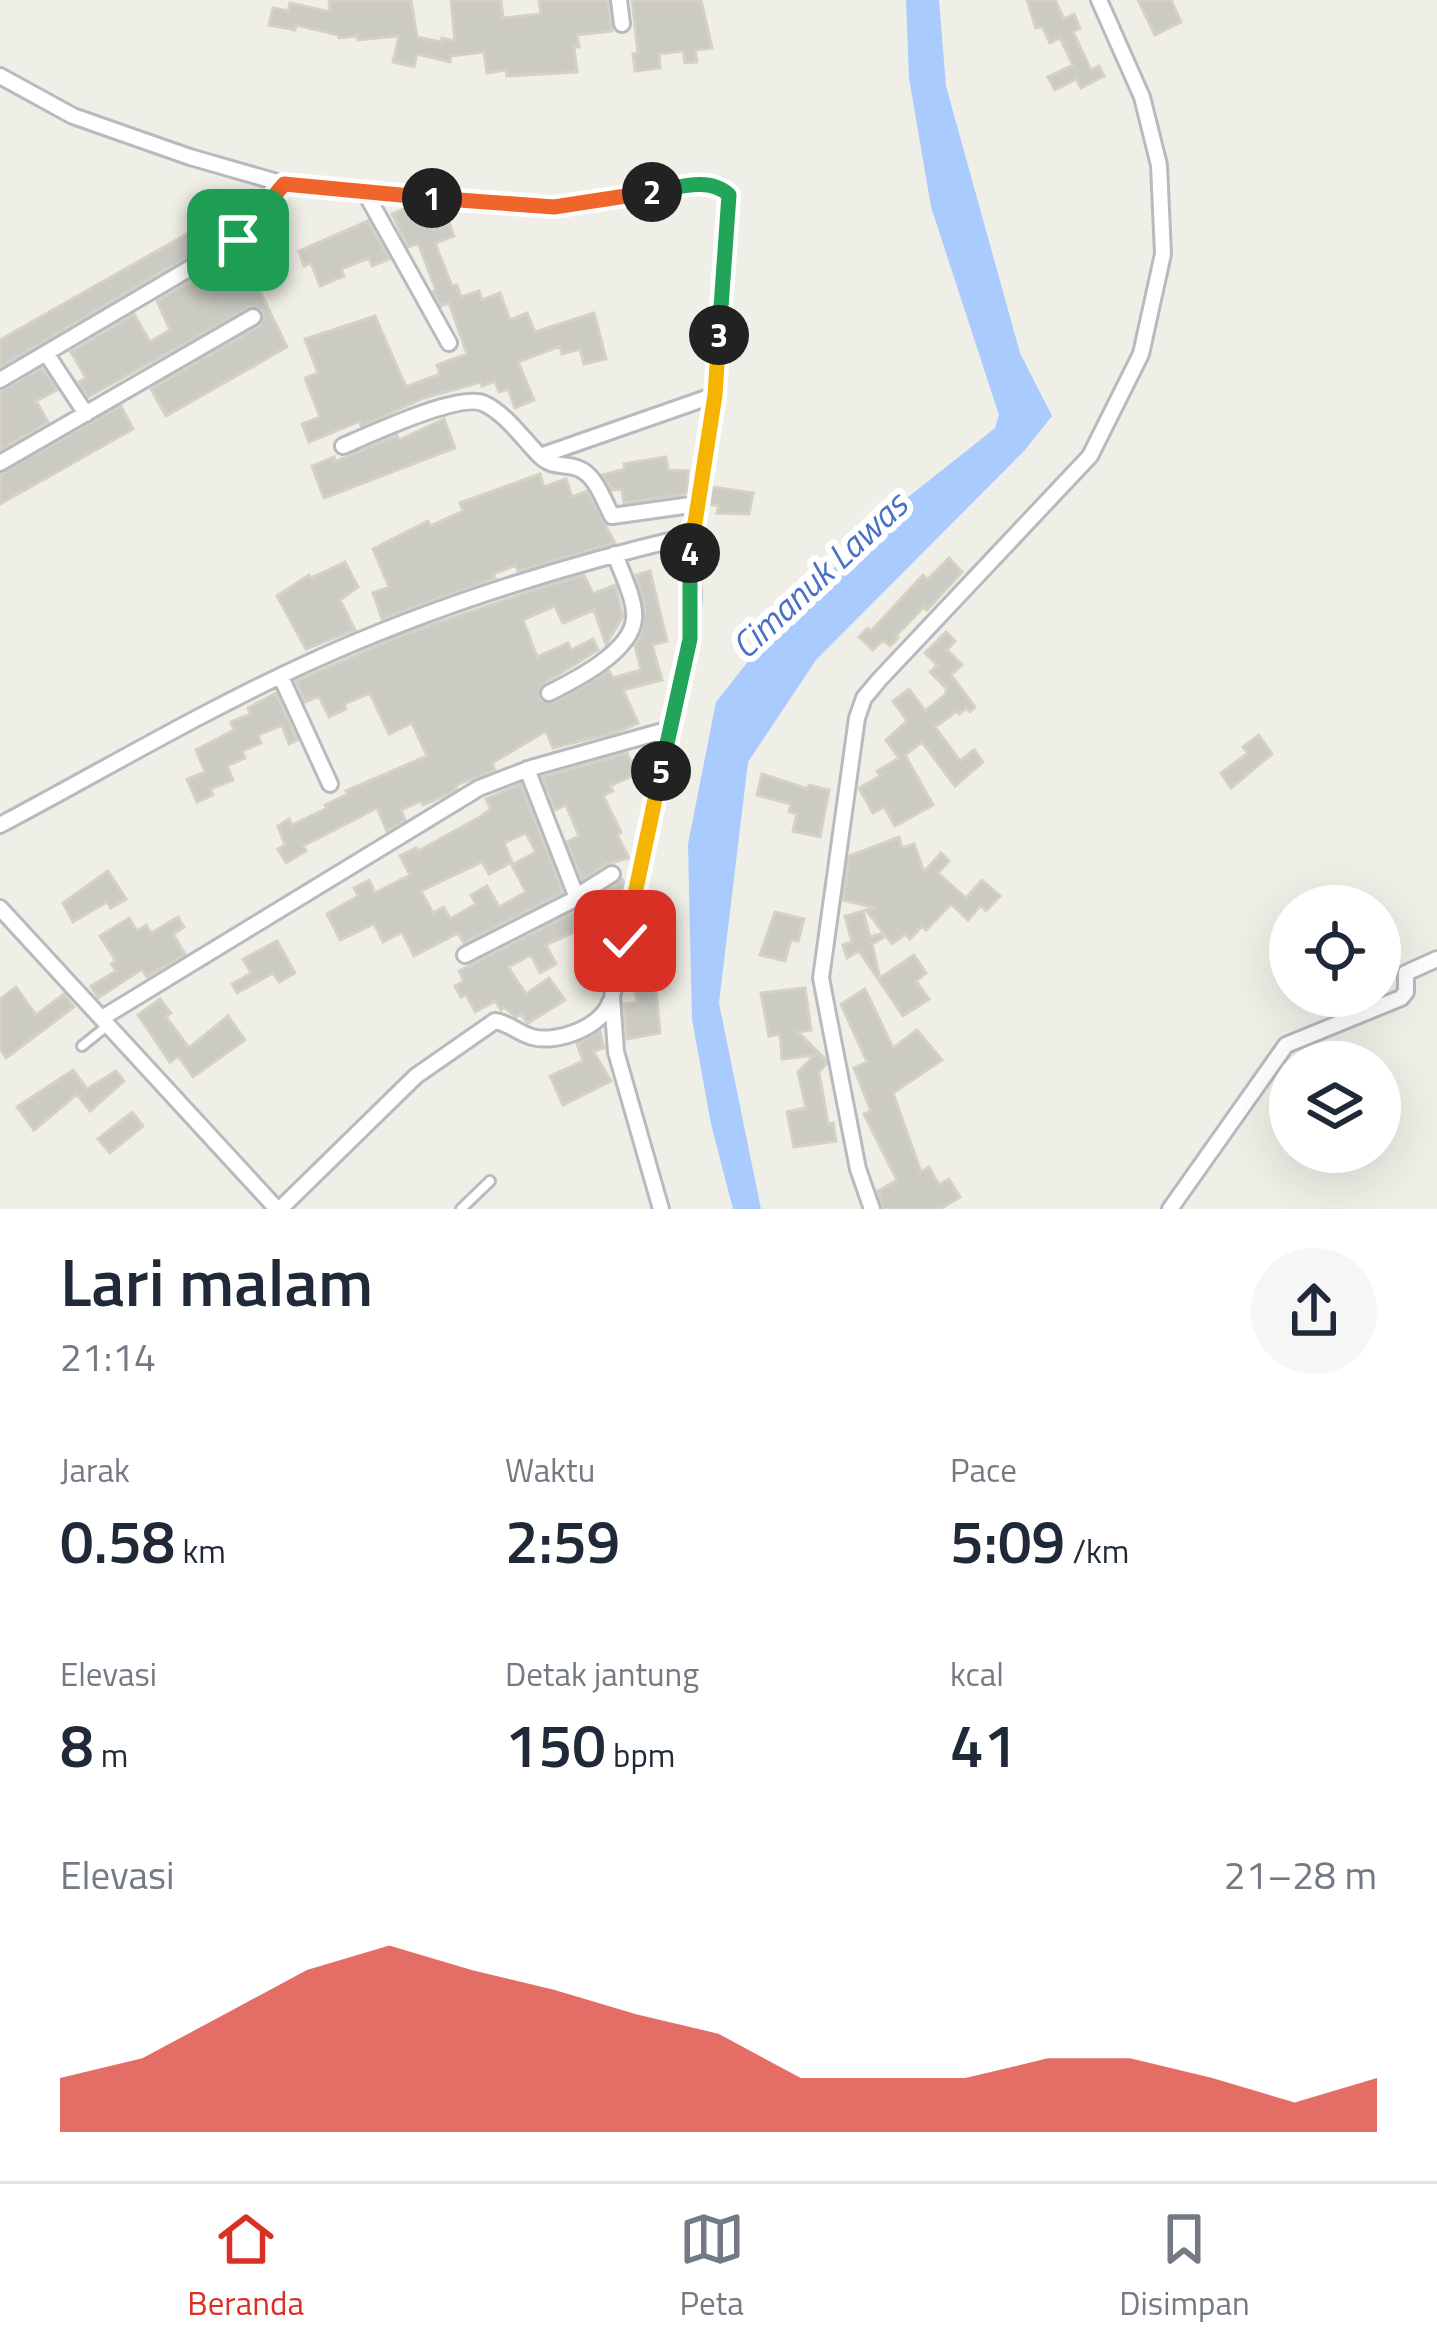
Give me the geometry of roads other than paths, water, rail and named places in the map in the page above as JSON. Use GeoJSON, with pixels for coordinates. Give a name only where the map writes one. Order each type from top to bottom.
{"type":"FeatureCollection","features":[{"type":"Feature","properties":{"kind":"street"},"geometry":{"type":"LineString","coordinates":[[619,0],[622,24]]}},
{"type":"Feature","properties":{"kind":"street"},"geometry":{"type":"LineString","coordinates":[[872,1209],[859,1169],[821,978],[857,718],[864,698],[879,680],[1090,456],[1141,354],[1163,254],[1159,165],[1152,134],[1099,0]]}},
{"type":"Feature","properties":{"kind":"street"},"geometry":{"type":"LineString","coordinates":[[0,76],[73,116],[284,184],[554,207],[706,184],[720,186],[729,195],[715,395],[698,504],[688,536],[693,594],[690,639],[612,998],[598,1022],[536,1039],[495,1021],[416,1076],[278,1209],[0,908]]}},
{"type":"Feature","properties":{"kind":"street"},"geometry":{"type":"LineString","coordinates":[[0,380],[238,240],[284,184]]}},
{"type":"Feature","properties":{"kind":"street"},"geometry":{"type":"LineString","coordinates":[[366,194],[449,343]]}},
{"type":"Feature","properties":{"kind":"street"},"geometry":{"type":"LineString","coordinates":[[0,463],[253,317]]}},
{"type":"Feature","properties":{"kind":"street"},"geometry":{"type":"LineString","coordinates":[[46,353],[86,414]]}},
{"type":"Feature","properties":{"kind":"street"},"geometry":{"type":"LineString","coordinates":[[540,456],[715,395]]}},
{"type":"Feature","properties":{"kind":"street"},"geometry":{"type":"LineString","coordinates":[[343,446],[401,422],[470,401],[483,402],[547,463],[580,468],[598,488],[611,516],[698,504]]}},
{"type":"Feature","properties":{"kind":"street"},"geometry":{"type":"LineString","coordinates":[[0,825],[281,677],[476,596],[688,536]]}},
{"type":"Feature","properties":{"kind":"street"},"geometry":{"type":"LineString","coordinates":[[549,693],[599,668],[633,625],[615,554]]}},
{"type":"Feature","properties":{"kind":"street"},"geometry":{"type":"LineString","coordinates":[[281,677],[330,784]]}},
{"type":"Feature","properties":{"kind":"street"},"geometry":{"type":"LineString","coordinates":[[105,1022],[479,788],[527,769],[670,730]]}},
{"type":"Feature","properties":{"kind":"street"},"geometry":{"type":"LineString","coordinates":[[527,769],[577,896]]}},
{"type":"Feature","properties":{"kind":"street"},"geometry":{"type":"LineString","coordinates":[[465,955],[612,874]]}},
{"type":"Feature","properties":{"kind":"street"},"geometry":{"type":"LineString","coordinates":[[1170,1209],[1286,1045],[1401,998],[1406,992],[1406,973],[1437,958]]}},
{"type":"Feature","properties":{"kind":"street"},"geometry":{"type":"LineString","coordinates":[[612,998],[616,1052],[661,1209]]}},
{"type":"Feature","properties":{"kind":"lane"},"geometry":{"type":"LineString","coordinates":[[82,1046],[105,1022]]}},
{"type":"Feature","properties":{"kind":"lane"},"geometry":{"type":"LineString","coordinates":[[461,1209],[490,1181]]}},
{"type":"Feature","properties":{"kind":"water"},"geometry":{"type":"Polygon","coordinates":[[[906,0],[939,0],[946,86],[1020,353],[1052,416],[1025,450],[816,660],[748,762],[719,1003],[761,1209],[733,1209],[692,1019],[688,844],[716,702],[772,631],[892,510],[995,428],[999,415],[931,207],[909,78],[906,0]]]}},
{"type":"Feature","properties":{"kind":"water label","name":"Cimanuk Lawas"},"geometry":{"type":"Point","coordinates":[819,575]}}]}
